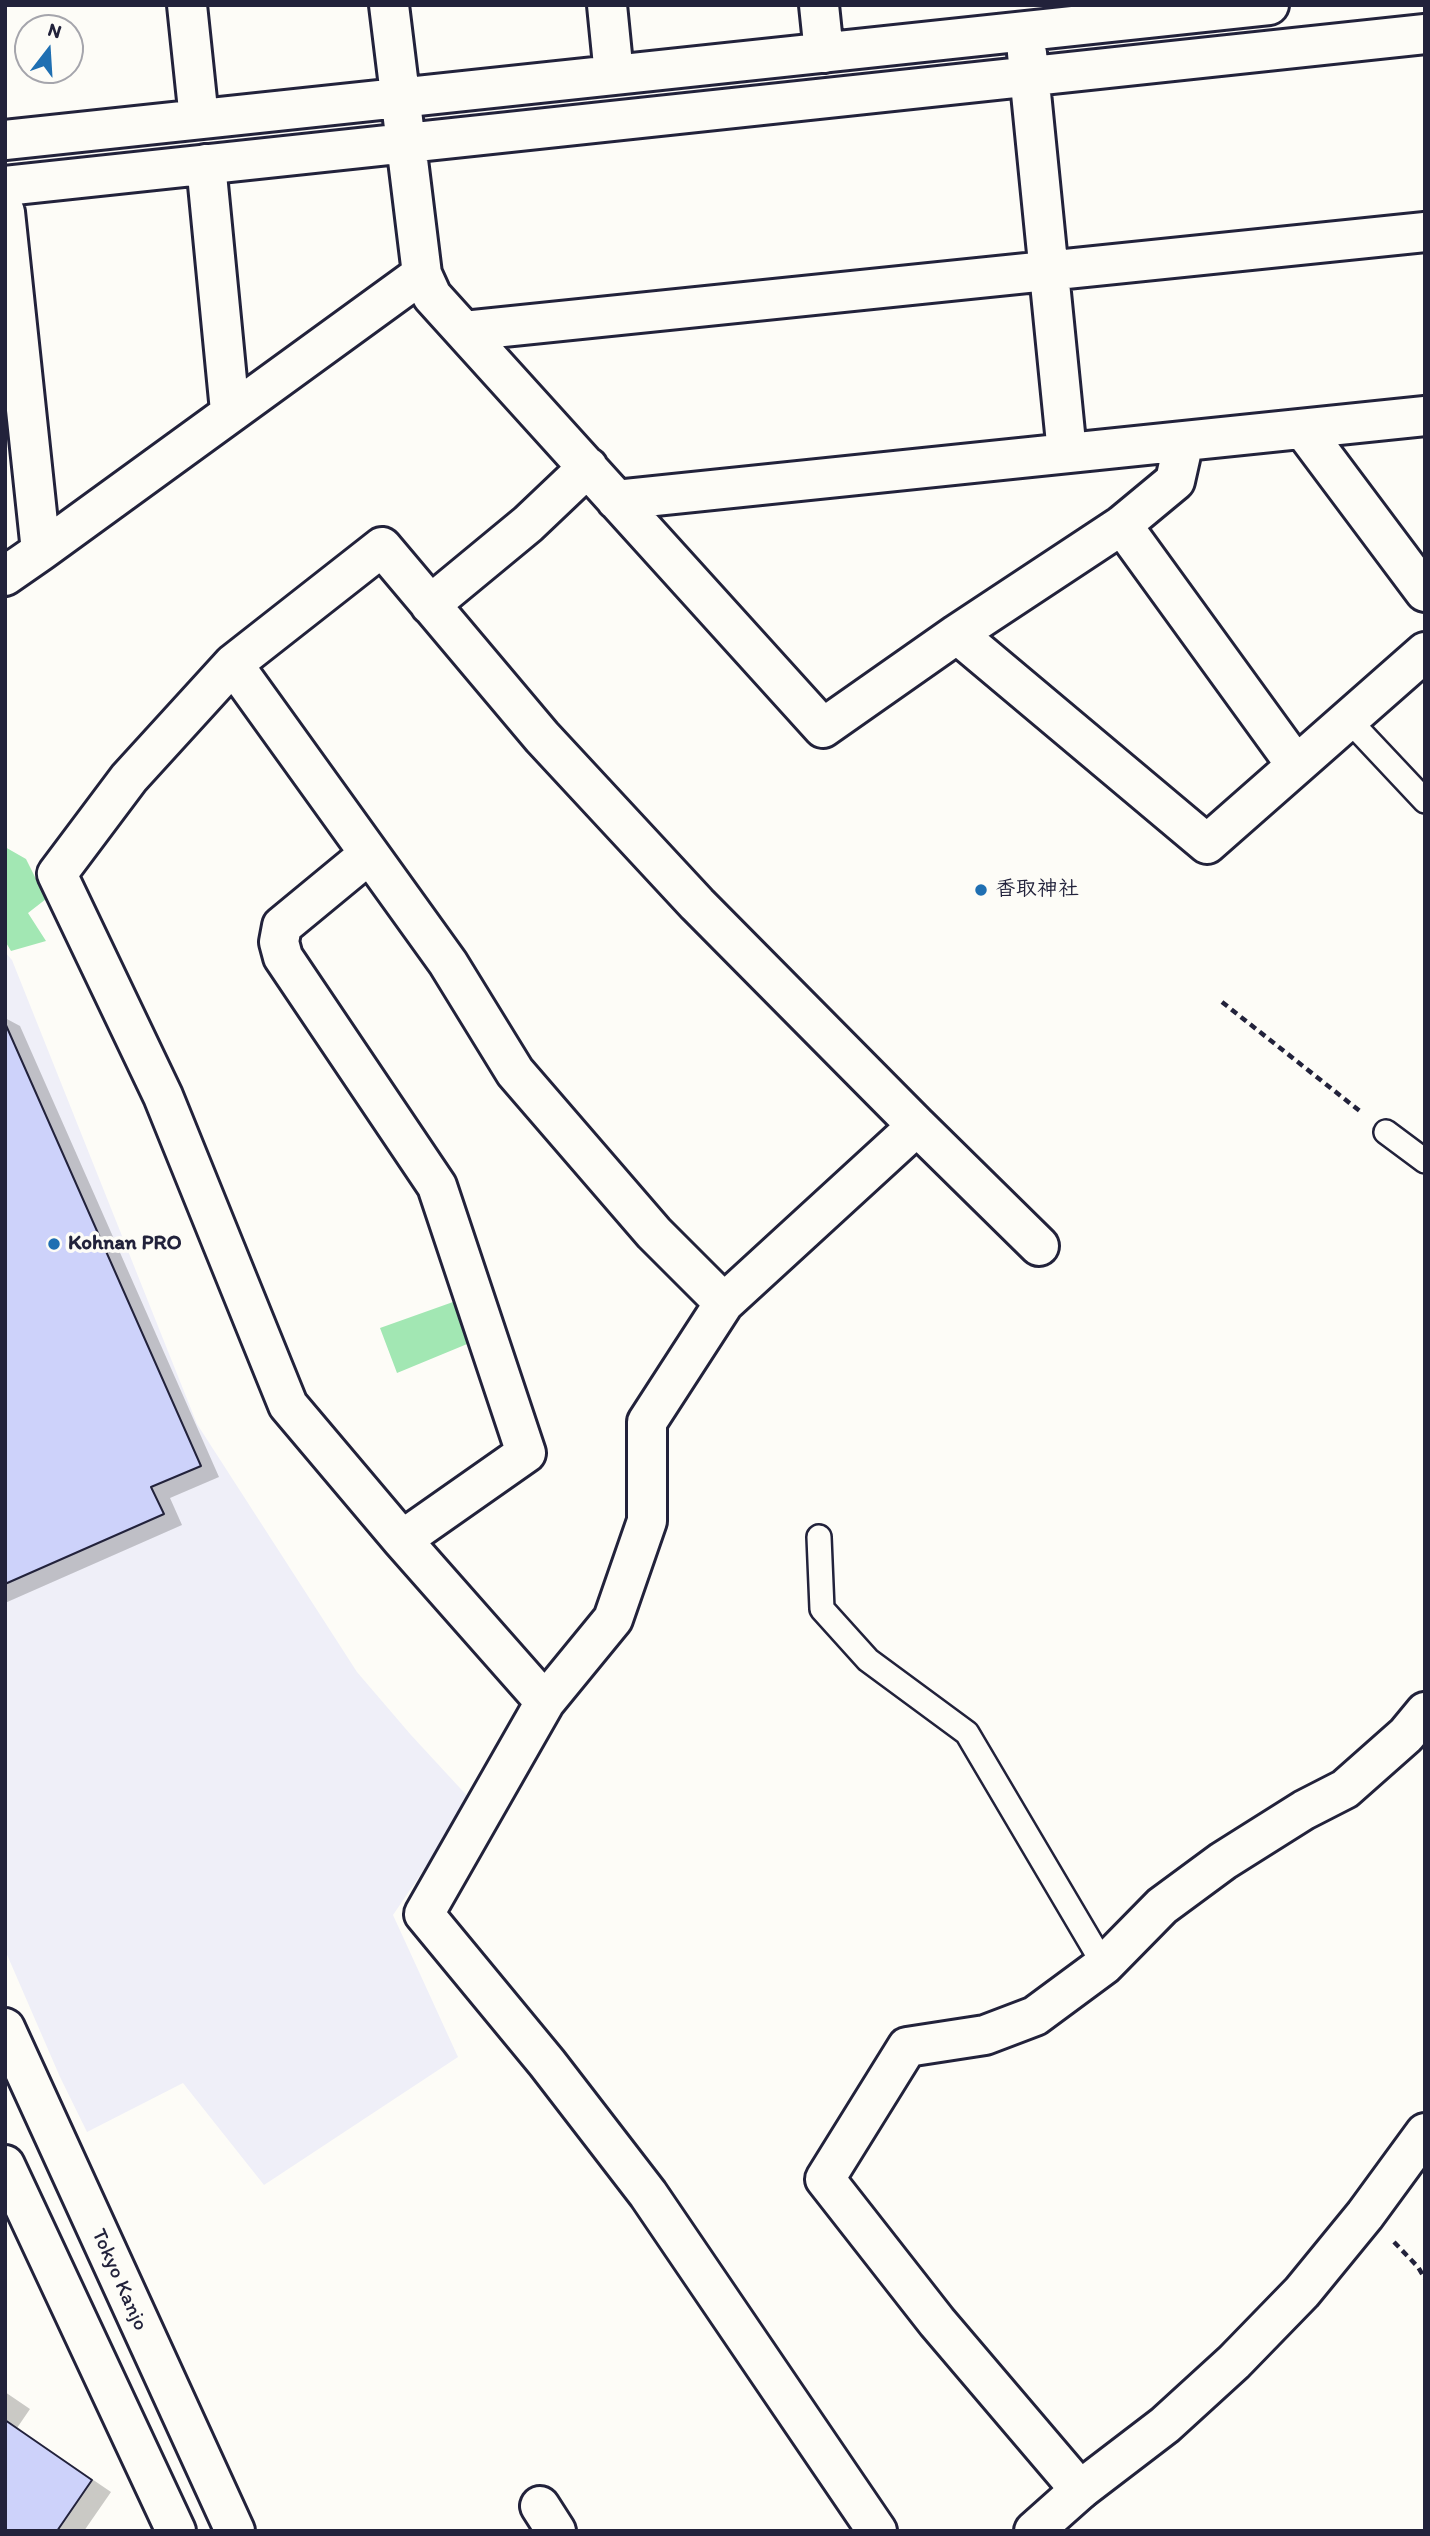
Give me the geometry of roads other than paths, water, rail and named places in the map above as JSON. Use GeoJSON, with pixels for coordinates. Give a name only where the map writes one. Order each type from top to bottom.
{"type":"FeatureCollection","features":[{"type":"Feature","properties":{"kind":"main road"},"geometry":{"type":"LineString","coordinates":[[187,5],[199,119]]}},
{"type":"Feature","properties":{"kind":"main road"},"geometry":{"type":"LineString","coordinates":[[389,5],[422,274],[432,296],[823,728],[957,634],[1122,525],[1175,481],[1184,441]]}},
{"type":"Feature","properties":{"kind":"main road"},"geometry":{"type":"LineString","coordinates":[[607,5],[614,75]]}},
{"type":"Feature","properties":{"kind":"main road"},"geometry":{"type":"LineString","coordinates":[[819,5],[824,53]]}},
{"type":"Feature","properties":{"kind":"main road"},"geometry":{"type":"LineString","coordinates":[[5,140],[824,53],[1024,18],[1269,5]]}},
{"type":"Feature","properties":{"kind":"main road"},"geometry":{"type":"LineString","coordinates":[[1024,18],[1067,453]]}},
{"type":"Feature","properties":{"kind":"main road"},"geometry":{"type":"LineString","coordinates":[[5,186],[1425,34]]}},
{"type":"Feature","properties":{"kind":"main road"},"geometry":{"type":"LineString","coordinates":[[206,164],[230,411]]}},
{"type":"Feature","properties":{"kind":"main road"},"geometry":{"type":"LineString","coordinates":[[5,212],[13,380],[41,551]]}},
{"type":"Feature","properties":{"kind":"main road"},"geometry":{"type":"LineString","coordinates":[[464,331],[1425,232]]}},
{"type":"Feature","properties":{"kind":"main road"},"geometry":{"type":"LineString","coordinates":[[5,576],[422,274]]}},
{"type":"Feature","properties":{"kind":"main road"},"geometry":{"type":"LineString","coordinates":[[616,500],[1425,416]]}},
{"type":"Feature","properties":{"kind":"main road"},"geometry":{"type":"LineString","coordinates":[[1303,429],[1425,592]]}},
{"type":"Feature","properties":{"kind":"main road"},"geometry":{"type":"LineString","coordinates":[[430,606],[528,524],[587,467]]}},
{"type":"Feature","properties":{"kind":"main road"},"geometry":{"type":"LineString","coordinates":[[1122,525],[1296,765]]}},
{"type":"Feature","properties":{"kind":"main road"},"geometry":{"type":"LineString","coordinates":[[545,1702],[402,1540],[288,1405],[163,1096],[57,874],[129,778],[233,664],[382,547],[542,737],[697,904],[1039,1246]]}},
{"type":"Feature","properties":{"kind":"main road"},"geometry":{"type":"LineString","coordinates":[[957,634],[1207,844],[1425,652]]}},
{"type":"Feature","properties":{"kind":"main road"},"geometry":{"type":"LineString","coordinates":[[233,664],[447,963],[515,1072],[654,1233],[724,1303]]}},
{"type":"Feature","properties":{"kind":"main road"},"geometry":{"type":"LineString","coordinates":[[368,855],[282,926],[279,942],[282,957],[437,1186],[526,1453],[402,1540]]}},
{"type":"Feature","properties":{"kind":"main road"},"geometry":{"type":"LineString","coordinates":[[877,2531],[648,2194],[547,2063],[424,1914],[545,1702],[613,1619],[647,1521],[647,1422],[724,1303],[917,1126]]}},
{"type":"Feature","properties":{"kind":"main road"},"geometry":{"type":"LineString","coordinates":[[1080,2490],[937,2322],[825,2179],[907,2047],[985,2035],[1035,2016],[1104,1965],[1162,1906],[1223,1861],[1304,1810],[1345,1788],[1406,1735],[1425,1712]]}},
{"type":"Feature","properties":{"kind":"main road","name":"Tokyo Kanjo"},"geometry":{"type":"LineString","coordinates":[[5,2028],[235,2531]]}},
{"type":"Feature","properties":{"kind":"main road"},"geometry":{"type":"LineString","coordinates":[[1034,2531],[1080,2490],[1165,2425],[1234,2362],[1302,2292],[1365,2215],[1425,2133]]}},
{"type":"Feature","properties":{"kind":"main road"},"geometry":{"type":"LineString","coordinates":[[5,2165],[176,2531]]}},
{"type":"Feature","properties":{"kind":"lane"},"geometry":{"type":"LineString","coordinates":[[1348,719],[1425,801]]}},
{"type":"Feature","properties":{"kind":"lane"},"geometry":{"type":"LineString","coordinates":[[1386,1132],[1425,1161]]}},
{"type":"Feature","properties":{"kind":"lane"},"geometry":{"type":"LineString","coordinates":[[819,1537],[822,1609],[867,1660],[967,1733],[1104,1965]]}},
{"type":"Feature","properties":{"kind":"place","name":"香取神社"},"geometry":{"type":"Point","coordinates":[981,890]}},
{"type":"Feature","properties":{"kind":"place","name":"Kohnan PRO"},"geometry":{"type":"Point","coordinates":[54,1244]}}]}
